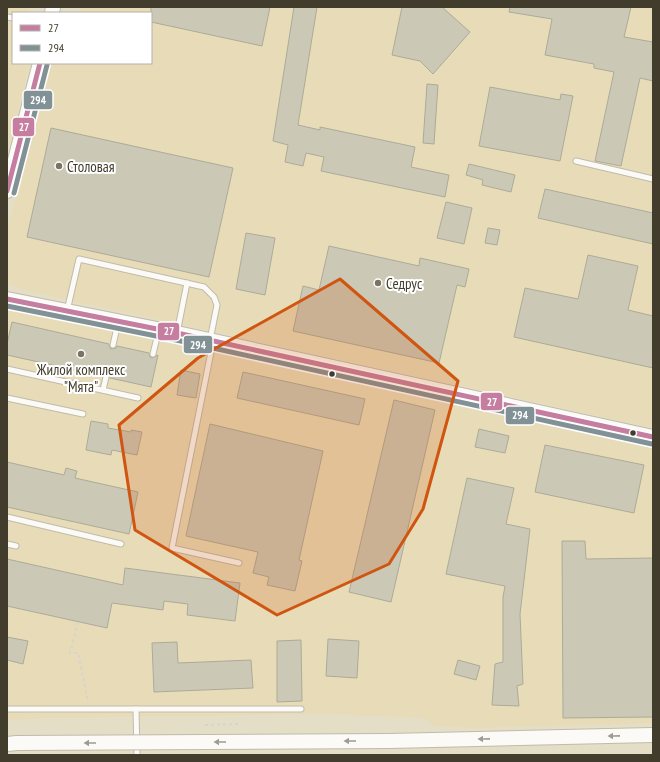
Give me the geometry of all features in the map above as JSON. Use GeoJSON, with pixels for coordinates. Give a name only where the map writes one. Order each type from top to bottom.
{"type":"FeatureCollection","features":[{"type":"Feature","properties":{"kind":"street"},"geometry":{"type":"LineString","coordinates":[[7,191],[40,64]]}},
{"type":"Feature","properties":{"kind":"street"},"geometry":{"type":"LineString","coordinates":[[7,300],[212,340],[653,437]]}},
{"type":"Feature","properties":{"kind":"street"},"geometry":{"type":"LineString","coordinates":[[7,744],[389,741],[653,735]]}},
{"type":"Feature","properties":{"kind":"lane"},"geometry":{"type":"LineString","coordinates":[[576,161],[653,179]]}},
{"type":"Feature","properties":{"kind":"lane"},"geometry":{"type":"LineString","coordinates":[[67,312],[79,259],[204,286],[214,297],[217,305],[212,340],[172,548],[240,563]]}},
{"type":"Feature","properties":{"kind":"lane"},"geometry":{"type":"LineString","coordinates":[[177,333],[187,283]]}},
{"type":"Feature","properties":{"kind":"lane"},"geometry":{"type":"LineString","coordinates":[[113,345],[119,322]]}},
{"type":"Feature","properties":{"kind":"lane"},"geometry":{"type":"LineString","coordinates":[[153,354],[159,329]]}},
{"type":"Feature","properties":{"kind":"lane"},"geometry":{"type":"LineString","coordinates":[[7,369],[138,398]]}},
{"type":"Feature","properties":{"kind":"lane"},"geometry":{"type":"LineString","coordinates":[[103,390],[106,377]]}},
{"type":"Feature","properties":{"kind":"lane"},"geometry":{"type":"LineString","coordinates":[[7,398],[82,414]]}},
{"type":"Feature","properties":{"kind":"lane"},"geometry":{"type":"LineString","coordinates":[[7,517],[121,544]]}},
{"type":"Feature","properties":{"kind":"lane"},"geometry":{"type":"LineString","coordinates":[[7,544],[16,546]]}},
{"type":"Feature","properties":{"kind":"lane"},"geometry":{"type":"LineString","coordinates":[[7,709],[301,709]]}},
{"type":"Feature","properties":{"kind":"lane"},"geometry":{"type":"LineString","coordinates":[[136,709],[137,755]]}},
{"type":"Feature","properties":{"kind":"path"},"geometry":{"type":"LineString","coordinates":[[78,622],[70,653],[78,653],[88,701]]}},
{"type":"Feature","properties":{"kind":"path"},"geometry":{"type":"LineString","coordinates":[[205,725],[240,724]]}},
{"type":"Feature","properties":{"kind":"highlighted area"},"geometry":{"type":"Polygon","coordinates":[[[340,279],[458,381],[423,509],[389,564],[277,615],[135,530],[119,425],[198,358],[340,279]]]}},
{"type":"Feature","properties":{"kind":"shaded area"},"geometry":{"type":"Polygon","coordinates":[[[7,7],[29,7],[28,12],[12,12],[12,64],[30,64],[7,151],[7,7]]]}},
{"type":"Feature","properties":{"kind":"shaded area"},"geometry":{"type":"Polygon","coordinates":[[[77,7],[653,7],[653,428],[23,290],[10,285],[7,282],[7,232],[51,64],[152,64],[152,12],[79,12],[80,9],[77,7]]]}},
{"type":"Feature","properties":{"kind":"shaded area"},"geometry":{"type":"Polygon","coordinates":[[[7,308],[653,449],[653,723],[475,728],[434,726],[425,718],[319,714],[43,718],[7,721],[7,308]]]}},
{"type":"Feature","properties":{"kind":"building"},"geometry":{"type":"Polygon","coordinates":[[[151,7],[270,7],[262,46],[152,22],[151,7]]]}},
{"type":"Feature","properties":{"kind":"building"},"geometry":{"type":"Polygon","coordinates":[[[294,7],[317,7],[298,125],[320,130],[320,127],[415,147],[411,167],[449,175],[445,197],[321,171],[324,157],[306,153],[303,166],[285,162],[288,145],[273,141],[294,7]]]}},
{"type":"Feature","properties":{"kind":"building"},"geometry":{"type":"Polygon","coordinates":[[[402,7],[442,7],[470,32],[433,74],[420,61],[392,55],[402,7]]]}},
{"type":"Feature","properties":{"kind":"building"},"geometry":{"type":"Polygon","coordinates":[[[510,7],[631,7],[624,37],[653,42],[653,81],[640,78],[621,166],[595,161],[614,72],[594,68],[594,64],[545,55],[552,19],[509,12],[510,7]]]}},
{"type":"Feature","properties":{"kind":"building"},"geometry":{"type":"Polygon","coordinates":[[[427,84],[438,85],[434,144],[423,143],[427,84]]]}},
{"type":"Feature","properties":{"kind":"building"},"geometry":{"type":"Polygon","coordinates":[[[490,87],[560,100],[561,94],[573,96],[560,161],[479,146],[490,87]]]}},
{"type":"Feature","properties":{"kind":"building"},"geometry":{"type":"Polygon","coordinates":[[[51,128],[233,168],[209,277],[27,237],[51,128]]]}},
{"type":"Feature","properties":{"kind":"building"},"geometry":{"type":"Polygon","coordinates":[[[469,164],[515,175],[511,192],[482,185],[483,180],[466,175],[469,164]]]}},
{"type":"Feature","properties":{"kind":"building"},"geometry":{"type":"Polygon","coordinates":[[[545,189],[653,213],[653,244],[538,218],[545,189]]]}},
{"type":"Feature","properties":{"kind":"building"},"geometry":{"type":"Polygon","coordinates":[[[446,202],[472,208],[464,244],[437,238],[446,202]]]}},
{"type":"Feature","properties":{"kind":"building"},"geometry":{"type":"Polygon","coordinates":[[[488,228],[500,230],[497,245],[485,243],[488,228]]]}},
{"type":"Feature","properties":{"kind":"building"},"geometry":{"type":"Polygon","coordinates":[[[246,233],[275,238],[265,295],[236,289],[246,233]]]}},
{"type":"Feature","properties":{"kind":"building"},"geometry":{"type":"Polygon","coordinates":[[[329,246],[419,266],[420,258],[469,269],[465,287],[457,285],[439,363],[293,331],[303,286],[319,290],[329,246]]]}},
{"type":"Feature","properties":{"kind":"building"},"geometry":{"type":"Polygon","coordinates":[[[588,255],[638,266],[628,310],[653,316],[653,368],[514,337],[525,288],[578,299],[588,255]]]}},
{"type":"Feature","properties":{"kind":"building","name":"Жилой комплекс \"Мята\""},"geometry":{"type":"Polygon","coordinates":[[[12,322],[109,344],[110,348],[112,349],[116,348],[117,346],[149,353],[150,357],[152,358],[158,355],[151,387],[110,378],[109,374],[107,373],[102,376],[7,355],[7,344],[12,322]]]}},
{"type":"Feature","properties":{"kind":"building"},"geometry":{"type":"Polygon","coordinates":[[[181,370],[200,374],[196,398],[177,395],[181,370]]]}},
{"type":"Feature","properties":{"kind":"building"},"geometry":{"type":"Polygon","coordinates":[[[243,372],[365,399],[359,425],[237,398],[243,372]]]}},
{"type":"Feature","properties":{"kind":"building"},"geometry":{"type":"Polygon","coordinates":[[[394,400],[435,410],[391,602],[349,592],[394,400]]]}},
{"type":"Feature","properties":{"kind":"building"},"geometry":{"type":"Polygon","coordinates":[[[91,421],[108,424],[108,428],[131,432],[131,430],[142,432],[137,455],[112,450],[111,455],[86,450],[91,421]]]}},
{"type":"Feature","properties":{"kind":"building"},"geometry":{"type":"Polygon","coordinates":[[[210,424],[323,451],[299,560],[302,561],[295,591],[267,585],[269,577],[253,573],[258,552],[186,536],[210,424]]]}},
{"type":"Feature","properties":{"kind":"building"},"geometry":{"type":"Polygon","coordinates":[[[479,429],[509,436],[505,453],[475,447],[479,429]]]}},
{"type":"Feature","properties":{"kind":"building"},"geometry":{"type":"Polygon","coordinates":[[[545,445],[644,465],[634,513],[535,492],[545,445]]]}},
{"type":"Feature","properties":{"kind":"building"},"geometry":{"type":"Polygon","coordinates":[[[7,462],[64,475],[66,468],[77,471],[75,478],[138,492],[129,534],[7,507],[7,462]]]}},
{"type":"Feature","properties":{"kind":"building"},"geometry":{"type":"Polygon","coordinates":[[[467,478],[514,488],[506,524],[530,529],[520,614],[523,684],[517,686],[519,706],[492,705],[495,664],[503,662],[503,597],[505,586],[446,574],[467,478]]]}},
{"type":"Feature","properties":{"kind":"building"},"geometry":{"type":"Polygon","coordinates":[[[562,541],[585,541],[586,559],[653,558],[653,717],[563,718],[562,541]]]}},
{"type":"Feature","properties":{"kind":"building"},"geometry":{"type":"Polygon","coordinates":[[[7,559],[123,585],[125,568],[240,583],[235,621],[187,615],[188,604],[164,601],[163,610],[112,603],[107,628],[7,606],[7,559]]]}},
{"type":"Feature","properties":{"kind":"building"},"geometry":{"type":"Polygon","coordinates":[[[7,637],[28,641],[23,664],[7,660],[7,637]]]}},
{"type":"Feature","properties":{"kind":"building"},"geometry":{"type":"Polygon","coordinates":[[[328,639],[359,641],[357,678],[326,676],[328,639]]]}},
{"type":"Feature","properties":{"kind":"building"},"geometry":{"type":"Polygon","coordinates":[[[301,640],[302,701],[277,702],[277,641],[301,640]]]}},
{"type":"Feature","properties":{"kind":"building"},"geometry":{"type":"Polygon","coordinates":[[[177,642],[178,663],[251,660],[253,688],[154,692],[152,643],[177,642]]]}},
{"type":"Feature","properties":{"kind":"building"},"geometry":{"type":"Polygon","coordinates":[[[458,660],[480,666],[476,680],[454,674],[458,660]]]}},
{"type":"Feature","properties":{"kind":"transit line","name":"27"},"geometry":{"type":"LineString","coordinates":[[7,191],[40,64]]}},
{"type":"Feature","properties":{"kind":"transit line","name":"294"},"geometry":{"type":"LineString","coordinates":[[14,193],[47,65]]}},
{"type":"Feature","properties":{"kind":"transit line","name":"27"},"geometry":{"type":"LineString","coordinates":[[7,299],[177,333],[653,437]]}},
{"type":"Feature","properties":{"kind":"transit line","name":"294"},"geometry":{"type":"LineString","coordinates":[[7,306],[176,340],[652,444]]}},
{"type":"Feature","properties":{"kind":"place","name":"Столовая"},"geometry":{"type":"Point","coordinates":[59,166]}},
{"type":"Feature","properties":{"kind":"place","name":"Седрус"},"geometry":{"type":"Point","coordinates":[378,283]}},
{"type":"Feature","properties":{"kind":"place","name":"Жилой комплекс \"Мята\""},"geometry":{"type":"Point","coordinates":[81,354]}}]}
